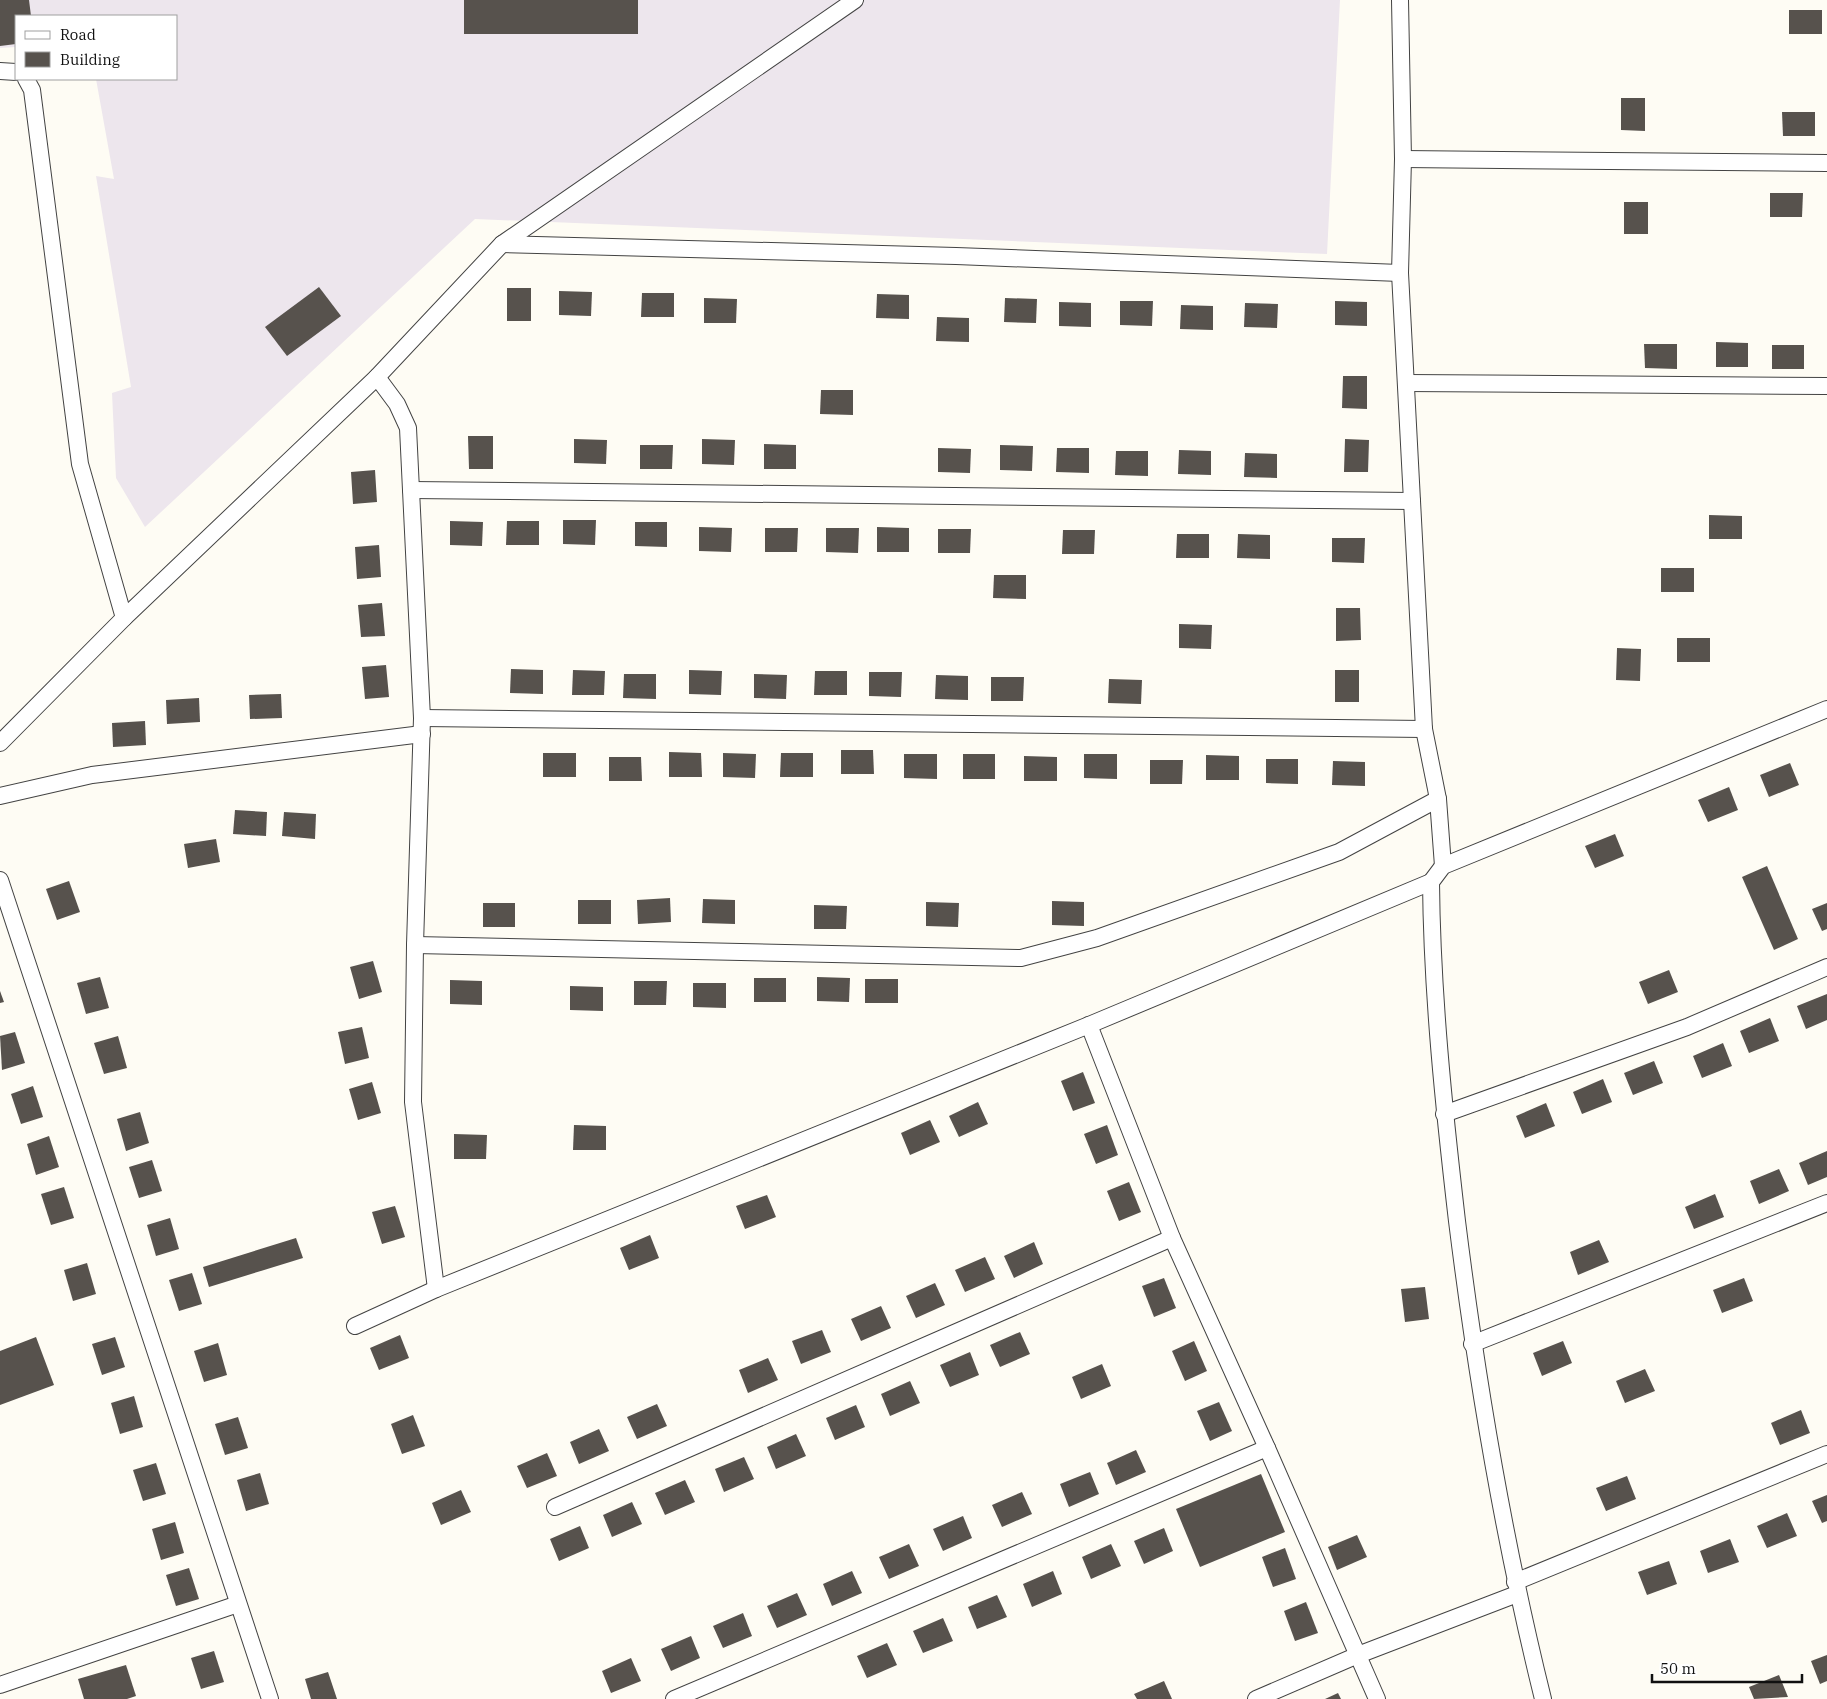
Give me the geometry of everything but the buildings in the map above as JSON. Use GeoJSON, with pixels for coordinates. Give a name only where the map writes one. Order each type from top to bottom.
{"type":"FeatureCollection","features":[{"type":"Feature","properties":{"kind":"street"},"geometry":{"type":"LineString","coordinates":[[0,743],[124,618],[377,377],[502,244],[855,0]]}},
{"type":"Feature","properties":{"kind":"street"},"geometry":{"type":"LineString","coordinates":[[1400,0],[1403,160],[1400,273],[1424,729],[1438,799],[1443,866]]}},
{"type":"Feature","properties":{"kind":"street"},"geometry":{"type":"LineString","coordinates":[[0,70],[15,72]]}},
{"type":"Feature","properties":{"kind":"street"},"geometry":{"type":"LineString","coordinates":[[27,80],[32,90],[80,464],[124,618]]}},
{"type":"Feature","properties":{"kind":"street"},"geometry":{"type":"LineString","coordinates":[[1403,160],[1827,163]]}},
{"type":"Feature","properties":{"kind":"street"},"geometry":{"type":"LineString","coordinates":[[502,244],[956,256],[1400,273]]}},
{"type":"Feature","properties":{"kind":"street"},"geometry":{"type":"LineString","coordinates":[[377,377],[397,404],[408,428],[422,726],[415,945],[413,1102],[436,1289]]}},
{"type":"Feature","properties":{"kind":"street"},"geometry":{"type":"LineString","coordinates":[[1406,383],[1827,386]]}},
{"type":"Feature","properties":{"kind":"street"},"geometry":{"type":"LineString","coordinates":[[411,490],[1412,501]]}},
{"type":"Feature","properties":{"kind":"street"},"geometry":{"type":"LineString","coordinates":[[355,1326],[436,1289],[1089,1025],[1431,882],[1443,866],[1827,709]]}},
{"type":"Feature","properties":{"kind":"street"},"geometry":{"type":"LineString","coordinates":[[0,796],[92,775],[422,726],[1424,729]]}},
{"type":"Feature","properties":{"kind":"street"},"geometry":{"type":"LineString","coordinates":[[415,945],[1021,958],[1097,938],[1339,852],[1438,799]]}},
{"type":"Feature","properties":{"kind":"street"},"geometry":{"type":"LineString","coordinates":[[0,880],[270,1699]]}},
{"type":"Feature","properties":{"kind":"street"},"geometry":{"type":"LineString","coordinates":[[1431,882],[1444,1114],[1472,1344],[1516,1588],[1544,1699]]}},
{"type":"Feature","properties":{"kind":"street"},"geometry":{"type":"LineString","coordinates":[[1444,1114],[1687,1027],[1827,967]]}},
{"type":"Feature","properties":{"kind":"street"},"geometry":{"type":"LineString","coordinates":[[1089,1025],[1172,1238],[1267,1448],[1376,1699]]}},
{"type":"Feature","properties":{"kind":"street"},"geometry":{"type":"LineString","coordinates":[[1472,1344],[1827,1203]]}},
{"type":"Feature","properties":{"kind":"street"},"geometry":{"type":"LineString","coordinates":[[555,1507],[1172,1238]]}},
{"type":"Feature","properties":{"kind":"street"},"geometry":{"type":"LineString","coordinates":[[674,1699],[1267,1448]]}},
{"type":"Feature","properties":{"kind":"street"},"geometry":{"type":"LineString","coordinates":[[1256,1699],[1827,1454]]}},
{"type":"Feature","properties":{"kind":"street"},"geometry":{"type":"LineString","coordinates":[[0,1685],[238,1604]]}},
{"type":"Feature","properties":{"kind":"shaded area"},"geometry":{"type":"Polygon","coordinates":[[[0,0],[1340,0],[1327,254],[475,219],[145,527],[116,478],[112,393],[131,387],[96,176],[114,179],[96,80],[178,80],[178,15],[15,15],[15,47],[0,48],[0,0]]]}}]}
